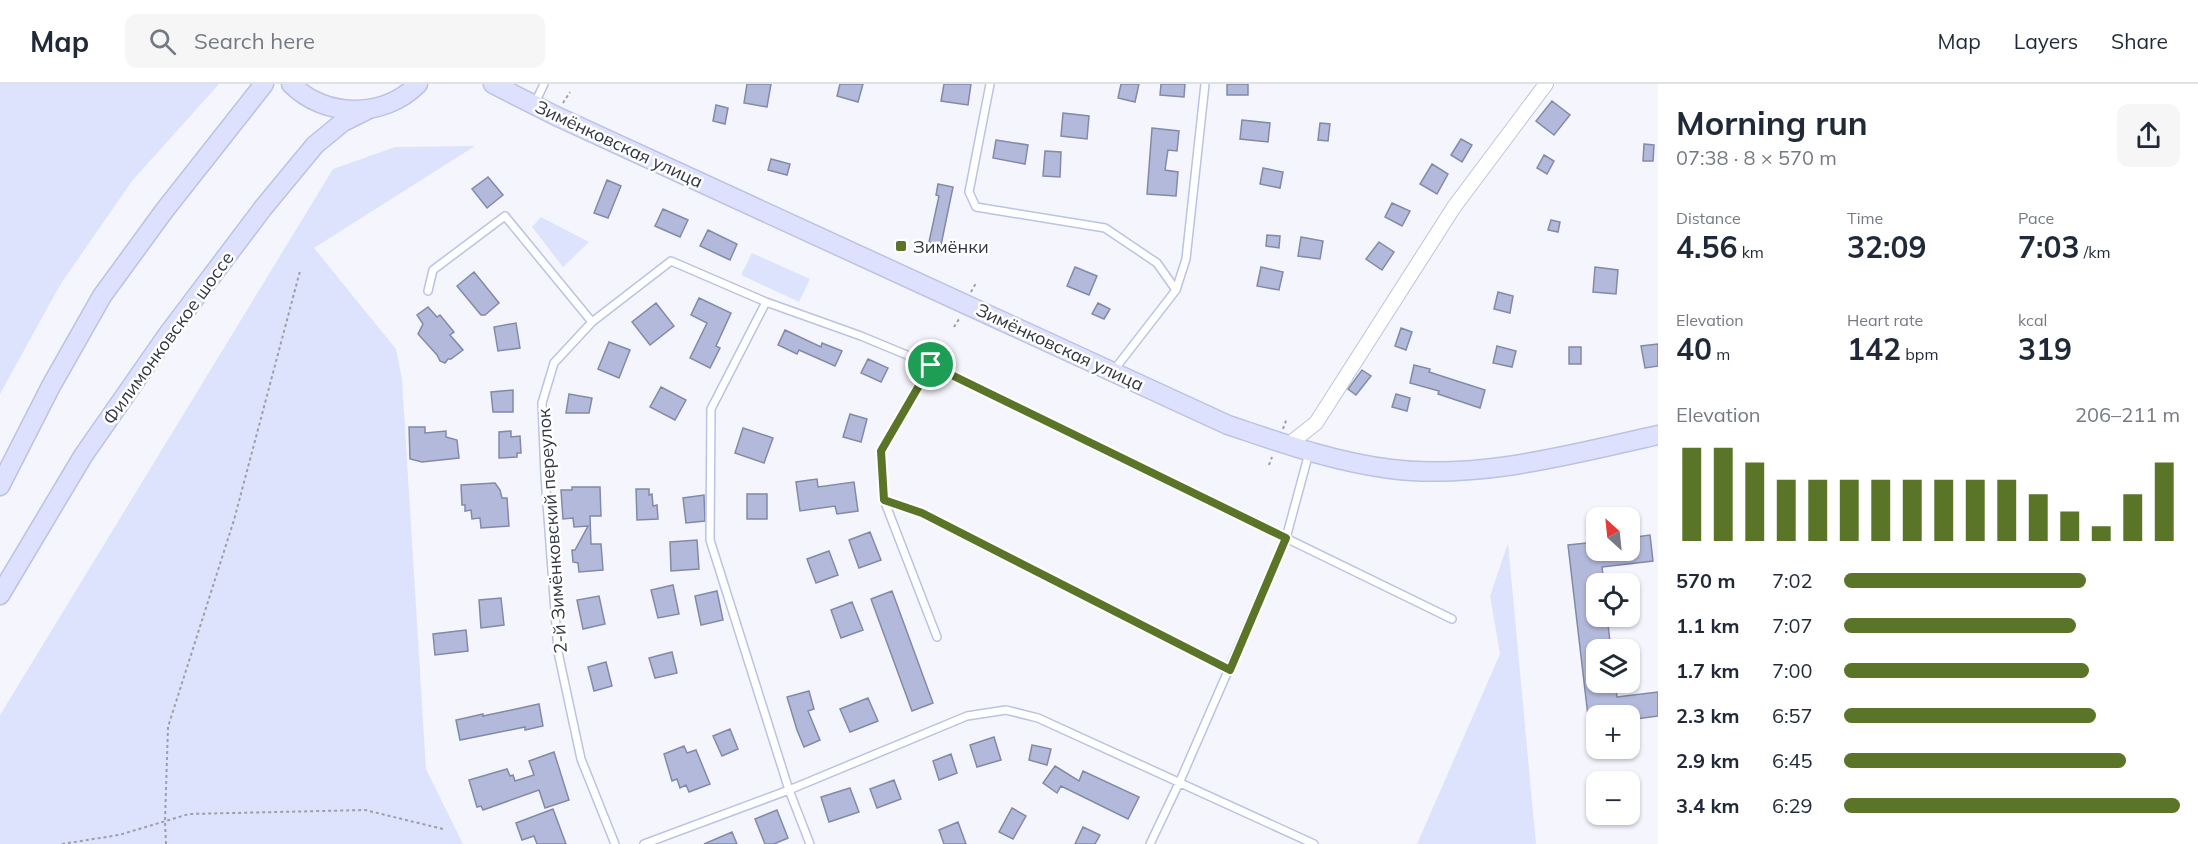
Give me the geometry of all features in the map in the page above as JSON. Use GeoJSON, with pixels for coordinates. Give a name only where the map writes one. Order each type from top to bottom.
{"type":"FeatureCollection","features":[{"type":"Feature","properties":{"kind":"main road"},"geometry":{"type":"LineString","coordinates":[[0,486],[51,386],[102,296],[164,211],[264,84]]}},
{"type":"Feature","properties":{"kind":"main road","name":"Филимонковское шоссе"},"geometry":{"type":"LineString","coordinates":[[291,84],[306,96],[329,107],[347,110],[369,109]]}},
{"type":"Feature","properties":{"kind":"main road","name":"Филимонковское шоссе"},"geometry":{"type":"LineString","coordinates":[[0,595],[83,456],[168,334],[263,208],[315,145],[343,122],[369,109],[394,101],[418,84]]}},
{"type":"Feature","properties":{"kind":"main road","name":"Зимёнковская улица"},"geometry":{"type":"LineString","coordinates":[[493,84],[1228,425],[1310,453],[1393,470],[1439,471],[1521,463],[1658,435]]}},
{"type":"Feature","properties":{"kind":"street"},"geometry":{"type":"LineString","coordinates":[[1288,445],[1316,423],[1454,207],[1546,84]]}},
{"type":"Feature","properties":{"kind":"lane"},"geometry":{"type":"LineString","coordinates":[[534,105],[544,84]]}},
{"type":"Feature","properties":{"kind":"lane"},"geometry":{"type":"LineString","coordinates":[[990,84],[969,192],[976,207],[1104,228],[1157,263],[1176,290]]}},
{"type":"Feature","properties":{"kind":"lane"},"geometry":{"type":"LineString","coordinates":[[1112,372],[1176,290],[1186,260],[1205,84]]}},
{"type":"Feature","properties":{"kind":"lane"},"geometry":{"type":"LineString","coordinates":[[428,291],[433,270],[505,216],[592,322]]}},
{"type":"Feature","properties":{"kind":"lane","name":"2-й Зимёнковский переулок"},"geometry":{"type":"LineString","coordinates":[[615,844],[581,759],[558,652],[542,403],[555,363],[592,322],[671,261],[766,302],[861,336],[931,365],[1452,619]]}},
{"type":"Feature","properties":{"kind":"lane"},"geometry":{"type":"LineString","coordinates":[[766,302],[711,409],[710,540],[789,790],[810,844]]}},
{"type":"Feature","properties":{"kind":"lane"},"geometry":{"type":"LineString","coordinates":[[931,365],[881,451],[884,500],[937,637]]}},
{"type":"Feature","properties":{"kind":"lane"},"geometry":{"type":"LineString","coordinates":[[1150,844],[1230,670],[1286,538],[1310,453]]}},
{"type":"Feature","properties":{"kind":"lane"},"geometry":{"type":"LineString","coordinates":[[884,500],[922,513],[1230,670]]}},
{"type":"Feature","properties":{"kind":"lane"},"geometry":{"type":"LineString","coordinates":[[644,844],[789,790],[967,716],[1006,710],[1038,718],[1314,844]]}},
{"type":"Feature","properties":{"kind":"path"},"geometry":{"type":"LineString","coordinates":[[166,844],[168,728],[234,520],[300,271]]}},
{"type":"Feature","properties":{"kind":"path"},"geometry":{"type":"LineString","coordinates":[[62,844],[119,835],[189,814],[365,810],[443,829]]}},
{"type":"Feature","properties":{"kind":"shaded area"},"geometry":{"type":"Polygon","coordinates":[[[0,84],[219,84],[132,181],[60,285],[0,394],[0,84]]]}},
{"type":"Feature","properties":{"kind":"shaded area"},"geometry":{"type":"Polygon","coordinates":[[[475,146],[314,248],[396,349],[402,379],[426,769],[463,844],[0,844],[0,715],[333,169],[395,147],[475,146]]]}},
{"type":"Feature","properties":{"kind":"shaded area"},"geometry":{"type":"Polygon","coordinates":[[[541,217],[589,242],[563,267],[532,227],[541,217]]]}},
{"type":"Feature","properties":{"kind":"shaded area"},"geometry":{"type":"Polygon","coordinates":[[[752,253],[810,279],[799,302],[741,275],[752,253]]]}},
{"type":"Feature","properties":{"kind":"shaded area"},"geometry":{"type":"Polygon","coordinates":[[[1508,543],[1536,844],[1417,844],[1500,654],[1490,596],[1508,543]]]}},
{"type":"Feature","properties":{"kind":"building"},"geometry":{"type":"Polygon","coordinates":[[[747,84],[771,84],[767,107],[744,103],[747,84]]]}},
{"type":"Feature","properties":{"kind":"building"},"geometry":{"type":"Polygon","coordinates":[[[840,84],[863,84],[858,102],[837,96],[840,84]]]}},
{"type":"Feature","properties":{"kind":"building"},"geometry":{"type":"Polygon","coordinates":[[[944,84],[971,84],[968,105],[941,101],[944,84]]]}},
{"type":"Feature","properties":{"kind":"building"},"geometry":{"type":"Polygon","coordinates":[[[1121,84],[1139,84],[1135,102],[1118,98],[1121,84]]]}},
{"type":"Feature","properties":{"kind":"building"},"geometry":{"type":"Polygon","coordinates":[[[1161,84],[1185,84],[1184,97],[1160,95],[1161,84]]]}},
{"type":"Feature","properties":{"kind":"building"},"geometry":{"type":"Polygon","coordinates":[[[1227,84],[1248,84],[1248,95],[1227,95],[1227,84]]]}},
{"type":"Feature","properties":{"kind":"building"},"geometry":{"type":"Polygon","coordinates":[[[1552,101],[1570,115],[1554,135],[1536,121],[1552,101]]]}},
{"type":"Feature","properties":{"kind":"building"},"geometry":{"type":"Polygon","coordinates":[[[716,105],[728,108],[725,124],[713,121],[716,105]]]}},
{"type":"Feature","properties":{"kind":"building"},"geometry":{"type":"Polygon","coordinates":[[[1063,113],[1089,116],[1087,139],[1061,136],[1063,113]]]}},
{"type":"Feature","properties":{"kind":"building"},"geometry":{"type":"Polygon","coordinates":[[[1242,120],[1270,123],[1268,142],[1240,139],[1242,120]]]}},
{"type":"Feature","properties":{"kind":"building"},"geometry":{"type":"Polygon","coordinates":[[[1320,123],[1330,124],[1328,141],[1318,140],[1320,123]]]}},
{"type":"Feature","properties":{"kind":"building"},"geometry":{"type":"Polygon","coordinates":[[[1152,128],[1179,131],[1177,151],[1168,150],[1165,170],[1178,172],[1176,196],[1147,194],[1152,128]]]}},
{"type":"Feature","properties":{"kind":"building"},"geometry":{"type":"Polygon","coordinates":[[[1461,139],[1472,145],[1462,162],[1451,155],[1461,139]]]}},
{"type":"Feature","properties":{"kind":"building"},"geometry":{"type":"Polygon","coordinates":[[[996,140],[1028,145],[1025,164],[993,158],[996,140]]]}},
{"type":"Feature","properties":{"kind":"building"},"geometry":{"type":"Polygon","coordinates":[[[1644,144],[1654,145],[1653,161],[1643,161],[1644,144]]]}},
{"type":"Feature","properties":{"kind":"building"},"geometry":{"type":"Polygon","coordinates":[[[1045,151],[1061,152],[1060,177],[1043,176],[1045,151]]]}},
{"type":"Feature","properties":{"kind":"building"},"geometry":{"type":"Polygon","coordinates":[[[1544,155],[1554,161],[1547,174],[1537,168],[1544,155]]]}},
{"type":"Feature","properties":{"kind":"building"},"geometry":{"type":"Polygon","coordinates":[[[771,159],[790,164],[787,175],[768,170],[771,159]]]}},
{"type":"Feature","properties":{"kind":"building"},"geometry":{"type":"Polygon","coordinates":[[[1432,164],[1448,174],[1437,194],[1420,184],[1432,164]]]}},
{"type":"Feature","properties":{"kind":"building"},"geometry":{"type":"Polygon","coordinates":[[[1263,168],[1283,172],[1280,188],[1260,184],[1263,168]]]}},
{"type":"Feature","properties":{"kind":"building"},"geometry":{"type":"Polygon","coordinates":[[[488,177],[503,195],[487,208],[472,189],[488,177]]]}},
{"type":"Feature","properties":{"kind":"building"},"geometry":{"type":"Polygon","coordinates":[[[607,180],[621,186],[608,218],[594,213],[607,180]]]}},
{"type":"Feature","properties":{"kind":"building"},"geometry":{"type":"Polygon","coordinates":[[[938,184],[953,187],[941,245],[929,242],[939,196],[936,195],[938,184]]]}},
{"type":"Feature","properties":{"kind":"building"},"geometry":{"type":"Polygon","coordinates":[[[1392,203],[1410,211],[1402,226],[1385,217],[1392,203]]]}},
{"type":"Feature","properties":{"kind":"building"},"geometry":{"type":"Polygon","coordinates":[[[663,209],[688,220],[680,237],[655,226],[663,209]]]}},
{"type":"Feature","properties":{"kind":"building"},"geometry":{"type":"Polygon","coordinates":[[[1551,220],[1560,222],[1558,232],[1548,230],[1551,220]]]}},
{"type":"Feature","properties":{"kind":"building"},"geometry":{"type":"Polygon","coordinates":[[[708,230],[737,244],[730,260],[700,246],[708,230]]]}},
{"type":"Feature","properties":{"kind":"building"},"geometry":{"type":"Polygon","coordinates":[[[1267,235],[1280,236],[1279,248],[1266,246],[1267,235]]]}},
{"type":"Feature","properties":{"kind":"building"},"geometry":{"type":"Polygon","coordinates":[[[1301,237],[1323,241],[1320,259],[1298,256],[1301,237]]]}},
{"type":"Feature","properties":{"kind":"building"},"geometry":{"type":"Polygon","coordinates":[[[1379,242],[1394,252],[1382,270],[1366,259],[1379,242]]]}},
{"type":"Feature","properties":{"kind":"building"},"geometry":{"type":"Polygon","coordinates":[[[1075,267],[1097,276],[1089,295],[1067,286],[1075,267]]]}},
{"type":"Feature","properties":{"kind":"building"},"geometry":{"type":"Polygon","coordinates":[[[1261,267],[1283,272],[1279,290],[1257,286],[1261,267]]]}},
{"type":"Feature","properties":{"kind":"building"},"geometry":{"type":"Polygon","coordinates":[[[1595,267],[1618,270],[1616,294],[1593,292],[1595,267]]]}},
{"type":"Feature","properties":{"kind":"building"},"geometry":{"type":"Polygon","coordinates":[[[474,272],[499,303],[485,315],[481,315],[457,286],[474,272]]]}},
{"type":"Feature","properties":{"kind":"building"},"geometry":{"type":"Polygon","coordinates":[[[1498,292],[1513,296],[1510,313],[1494,309],[1498,292]]]}},
{"type":"Feature","properties":{"kind":"building"},"geometry":{"type":"Polygon","coordinates":[[[699,298],[731,313],[716,346],[720,348],[710,368],[690,358],[707,323],[691,315],[699,298]]]}},
{"type":"Feature","properties":{"kind":"building"},"geometry":{"type":"Polygon","coordinates":[[[656,303],[674,326],[650,345],[632,322],[656,303]]]}},
{"type":"Feature","properties":{"kind":"building"},"geometry":{"type":"Polygon","coordinates":[[[1098,303],[1110,309],[1104,319],[1092,314],[1098,303]]]}},
{"type":"Feature","properties":{"kind":"building"},"geometry":{"type":"Polygon","coordinates":[[[428,307],[437,317],[440,315],[454,332],[450,335],[463,350],[445,363],[440,361],[418,334],[423,324],[417,315],[428,307]]]}},
{"type":"Feature","properties":{"kind":"building"},"geometry":{"type":"Polygon","coordinates":[[[516,323],[520,348],[498,351],[494,327],[516,323]]]}},
{"type":"Feature","properties":{"kind":"building"},"geometry":{"type":"Polygon","coordinates":[[[1401,328],[1412,332],[1406,350],[1395,346],[1401,328]]]}},
{"type":"Feature","properties":{"kind":"building"},"geometry":{"type":"Polygon","coordinates":[[[785,330],[821,347],[822,343],[842,351],[835,366],[799,350],[797,354],[778,345],[785,330]]]}},
{"type":"Feature","properties":{"kind":"building"},"geometry":{"type":"Polygon","coordinates":[[[609,342],[630,350],[619,378],[598,369],[609,342]]]}},
{"type":"Feature","properties":{"kind":"building"},"geometry":{"type":"Polygon","coordinates":[[[1658,344],[1658,366],[1645,368],[1641,346],[1658,344]]]}},
{"type":"Feature","properties":{"kind":"building"},"geometry":{"type":"Polygon","coordinates":[[[1497,346],[1516,351],[1512,367],[1493,363],[1497,346]]]}},
{"type":"Feature","properties":{"kind":"building"},"geometry":{"type":"Polygon","coordinates":[[[1569,347],[1581,347],[1581,364],[1569,364],[1569,347]]]}},
{"type":"Feature","properties":{"kind":"building"},"geometry":{"type":"Polygon","coordinates":[[[868,359],[888,368],[881,382],[861,373],[868,359]]]}},
{"type":"Feature","properties":{"kind":"building"},"geometry":{"type":"Polygon","coordinates":[[[1414,365],[1485,390],[1480,408],[1438,394],[1439,391],[1410,383],[1414,365]]]}},
{"type":"Feature","properties":{"kind":"building"},"geometry":{"type":"Polygon","coordinates":[[[1362,370],[1371,376],[1356,395],[1348,389],[1362,370]]]}},
{"type":"Feature","properties":{"kind":"building"},"geometry":{"type":"Polygon","coordinates":[[[661,387],[686,400],[675,420],[650,407],[661,387]]]}},
{"type":"Feature","properties":{"kind":"building"},"geometry":{"type":"Polygon","coordinates":[[[513,390],[513,412],[493,412],[491,392],[513,390]]]}},
{"type":"Feature","properties":{"kind":"building"},"geometry":{"type":"Polygon","coordinates":[[[569,394],[592,398],[589,413],[566,413],[569,394]]]}},
{"type":"Feature","properties":{"kind":"building"},"geometry":{"type":"Polygon","coordinates":[[[1396,394],[1410,398],[1407,411],[1392,407],[1396,394]]]}},
{"type":"Feature","properties":{"kind":"building"},"geometry":{"type":"Polygon","coordinates":[[[850,414],[867,419],[861,442],[843,437],[850,414]]]}},
{"type":"Feature","properties":{"kind":"building"},"geometry":{"type":"Polygon","coordinates":[[[409,427],[425,427],[425,433],[446,431],[446,437],[457,440],[459,458],[422,462],[410,459],[409,427]]]}},
{"type":"Feature","properties":{"kind":"building"},"geometry":{"type":"Polygon","coordinates":[[[743,428],[773,438],[764,463],[735,453],[743,428]]]}},
{"type":"Feature","properties":{"kind":"building"},"geometry":{"type":"Polygon","coordinates":[[[511,431],[511,437],[520,436],[521,453],[517,453],[517,457],[499,458],[499,432],[511,431]]]}},
{"type":"Feature","properties":{"kind":"building"},"geometry":{"type":"Polygon","coordinates":[[[817,479],[818,487],[854,482],[858,511],[837,514],[835,506],[800,511],[796,482],[817,479]]]}},
{"type":"Feature","properties":{"kind":"building"},"geometry":{"type":"Polygon","coordinates":[[[495,483],[502,498],[507,498],[509,526],[481,528],[480,518],[472,519],[471,510],[465,511],[465,505],[462,505],[461,485],[495,483]]]}},
{"type":"Feature","properties":{"kind":"building"},"geometry":{"type":"Polygon","coordinates":[[[572,487],[600,487],[601,516],[590,516],[591,544],[601,544],[603,570],[579,572],[578,563],[573,562],[572,550],[575,550],[588,526],[574,527],[573,518],[563,519],[561,490],[572,490],[572,487]]]}},
{"type":"Feature","properties":{"kind":"building"},"geometry":{"type":"Polygon","coordinates":[[[636,489],[649,489],[653,506],[657,505],[658,519],[637,520],[636,489]]]}},
{"type":"Feature","properties":{"kind":"building"},"geometry":{"type":"Polygon","coordinates":[[[747,494],[767,494],[767,519],[747,519],[747,494]]]}},
{"type":"Feature","properties":{"kind":"building"},"geometry":{"type":"Polygon","coordinates":[[[704,495],[705,521],[686,523],[683,498],[704,495]]]}},
{"type":"Feature","properties":{"kind":"building"},"geometry":{"type":"Polygon","coordinates":[[[870,532],[881,560],[859,568],[849,540],[870,532]]]}},
{"type":"Feature","properties":{"kind":"building"},"geometry":{"type":"Polygon","coordinates":[[[1650,535],[1653,561],[1602,567],[1603,573],[1586,573],[1586,627],[1608,627],[1610,639],[1586,639],[1586,693],[1616,693],[1617,697],[1658,692],[1658,716],[1640,718],[1640,705],[1587,705],[1568,545],[1586,543],[1586,561],[1640,561],[1640,536],[1650,535]]]}},
{"type":"Feature","properties":{"kind":"building"},"geometry":{"type":"Polygon","coordinates":[[[697,540],[699,569],[671,571],[670,542],[697,540]]]}},
{"type":"Feature","properties":{"kind":"building"},"geometry":{"type":"Polygon","coordinates":[[[829,551],[838,575],[816,583],[807,559],[829,551]]]}},
{"type":"Feature","properties":{"kind":"building"},"geometry":{"type":"Polygon","coordinates":[[[673,585],[679,614],[658,618],[651,590],[673,585]]]}},
{"type":"Feature","properties":{"kind":"building"},"geometry":{"type":"Polygon","coordinates":[[[717,591],[723,620],[701,625],[695,596],[717,591]]]}},
{"type":"Feature","properties":{"kind":"building"},"geometry":{"type":"Polygon","coordinates":[[[892,591],[933,703],[912,711],[871,599],[892,591]]]}},
{"type":"Feature","properties":{"kind":"building"},"geometry":{"type":"Polygon","coordinates":[[[599,596],[605,624],[583,629],[577,600],[599,596]]]}},
{"type":"Feature","properties":{"kind":"building"},"geometry":{"type":"Polygon","coordinates":[[[501,598],[504,625],[481,628],[479,600],[501,598]]]}},
{"type":"Feature","properties":{"kind":"building"},"geometry":{"type":"Polygon","coordinates":[[[852,602],[863,630],[841,638],[831,610],[852,602]]]}},
{"type":"Feature","properties":{"kind":"building"},"geometry":{"type":"Polygon","coordinates":[[[466,630],[468,651],[435,655],[433,634],[466,630]]]}},
{"type":"Feature","properties":{"kind":"building"},"geometry":{"type":"Polygon","coordinates":[[[672,652],[677,673],[655,678],[649,658],[672,652]]]}},
{"type":"Feature","properties":{"kind":"building"},"geometry":{"type":"Polygon","coordinates":[[[606,662],[612,686],[594,691],[588,667],[606,662]]]}},
{"type":"Feature","properties":{"kind":"building"},"geometry":{"type":"Polygon","coordinates":[[[809,691],[814,709],[808,711],[820,740],[804,747],[787,697],[809,691]]]}},
{"type":"Feature","properties":{"kind":"building"},"geometry":{"type":"Polygon","coordinates":[[[868,698],[878,721],[850,732],[840,709],[868,698]]]}},
{"type":"Feature","properties":{"kind":"building"},"geometry":{"type":"Polygon","coordinates":[[[539,704],[543,726],[525,730],[525,727],[460,740],[456,720],[539,704]]]}},
{"type":"Feature","properties":{"kind":"building"},"geometry":{"type":"Polygon","coordinates":[[[730,729],[738,749],[722,756],[713,736],[730,729]]]}},
{"type":"Feature","properties":{"kind":"building"},"geometry":{"type":"Polygon","coordinates":[[[994,737],[1001,760],[977,767],[970,745],[994,737]]]}},
{"type":"Feature","properties":{"kind":"building"},"geometry":{"type":"Polygon","coordinates":[[[1032,745],[1051,749],[1047,765],[1029,760],[1032,745]]]}},
{"type":"Feature","properties":{"kind":"building"},"geometry":{"type":"Polygon","coordinates":[[[684,746],[687,753],[696,750],[710,784],[689,792],[686,785],[680,788],[677,779],[672,781],[664,754],[684,746]]]}},
{"type":"Feature","properties":{"kind":"building"},"geometry":{"type":"Polygon","coordinates":[[[554,752],[569,800],[545,808],[539,790],[483,810],[481,806],[477,807],[469,780],[507,769],[515,781],[534,775],[529,761],[554,752]]]}},
{"type":"Feature","properties":{"kind":"building"},"geometry":{"type":"Polygon","coordinates":[[[951,754],[957,773],[939,780],[933,761],[951,754]]]}},
{"type":"Feature","properties":{"kind":"building"},"geometry":{"type":"Polygon","coordinates":[[[1055,766],[1079,781],[1083,771],[1139,797],[1128,819],[1061,786],[1057,793],[1043,783],[1055,766]]]}},
{"type":"Feature","properties":{"kind":"building"},"geometry":{"type":"Polygon","coordinates":[[[894,780],[901,799],[877,808],[870,789],[894,780]]]}},
{"type":"Feature","properties":{"kind":"building"},"geometry":{"type":"Polygon","coordinates":[[[850,788],[859,812],[829,822],[821,797],[850,788]]]}},
{"type":"Feature","properties":{"kind":"building"},"geometry":{"type":"Polygon","coordinates":[[[1012,808],[1026,816],[1013,839],[999,832],[1012,808]]]}},
{"type":"Feature","properties":{"kind":"building"},"geometry":{"type":"Polygon","coordinates":[[[553,809],[566,844],[537,844],[534,836],[522,840],[516,823],[553,809]]]}},
{"type":"Feature","properties":{"kind":"building"},"geometry":{"type":"Polygon","coordinates":[[[777,810],[788,838],[774,844],[765,844],[755,819],[777,810]]]}},
{"type":"Feature","properties":{"kind":"building"},"geometry":{"type":"Polygon","coordinates":[[[958,822],[966,844],[944,844],[939,830],[958,822]]]}},
{"type":"Feature","properties":{"kind":"building"},"geometry":{"type":"Polygon","coordinates":[[[1083,827],[1100,835],[1095,844],[1075,844],[1083,827]]]}},
{"type":"Feature","properties":{"kind":"building"},"geometry":{"type":"Polygon","coordinates":[[[732,832],[737,844],[704,844],[732,832]]]}},
{"type":"Feature","properties":{"kind":"place","name":"Зимёнки"},"geometry":{"type":"Point","coordinates":[901,246]}},
{"type":"Feature","properties":{"kind":"route"},"geometry":{"type":"LineString","coordinates":[[931,365],[1286,538],[1230,670],[922,513],[884,500],[881,451],[931,365]]}}]}
